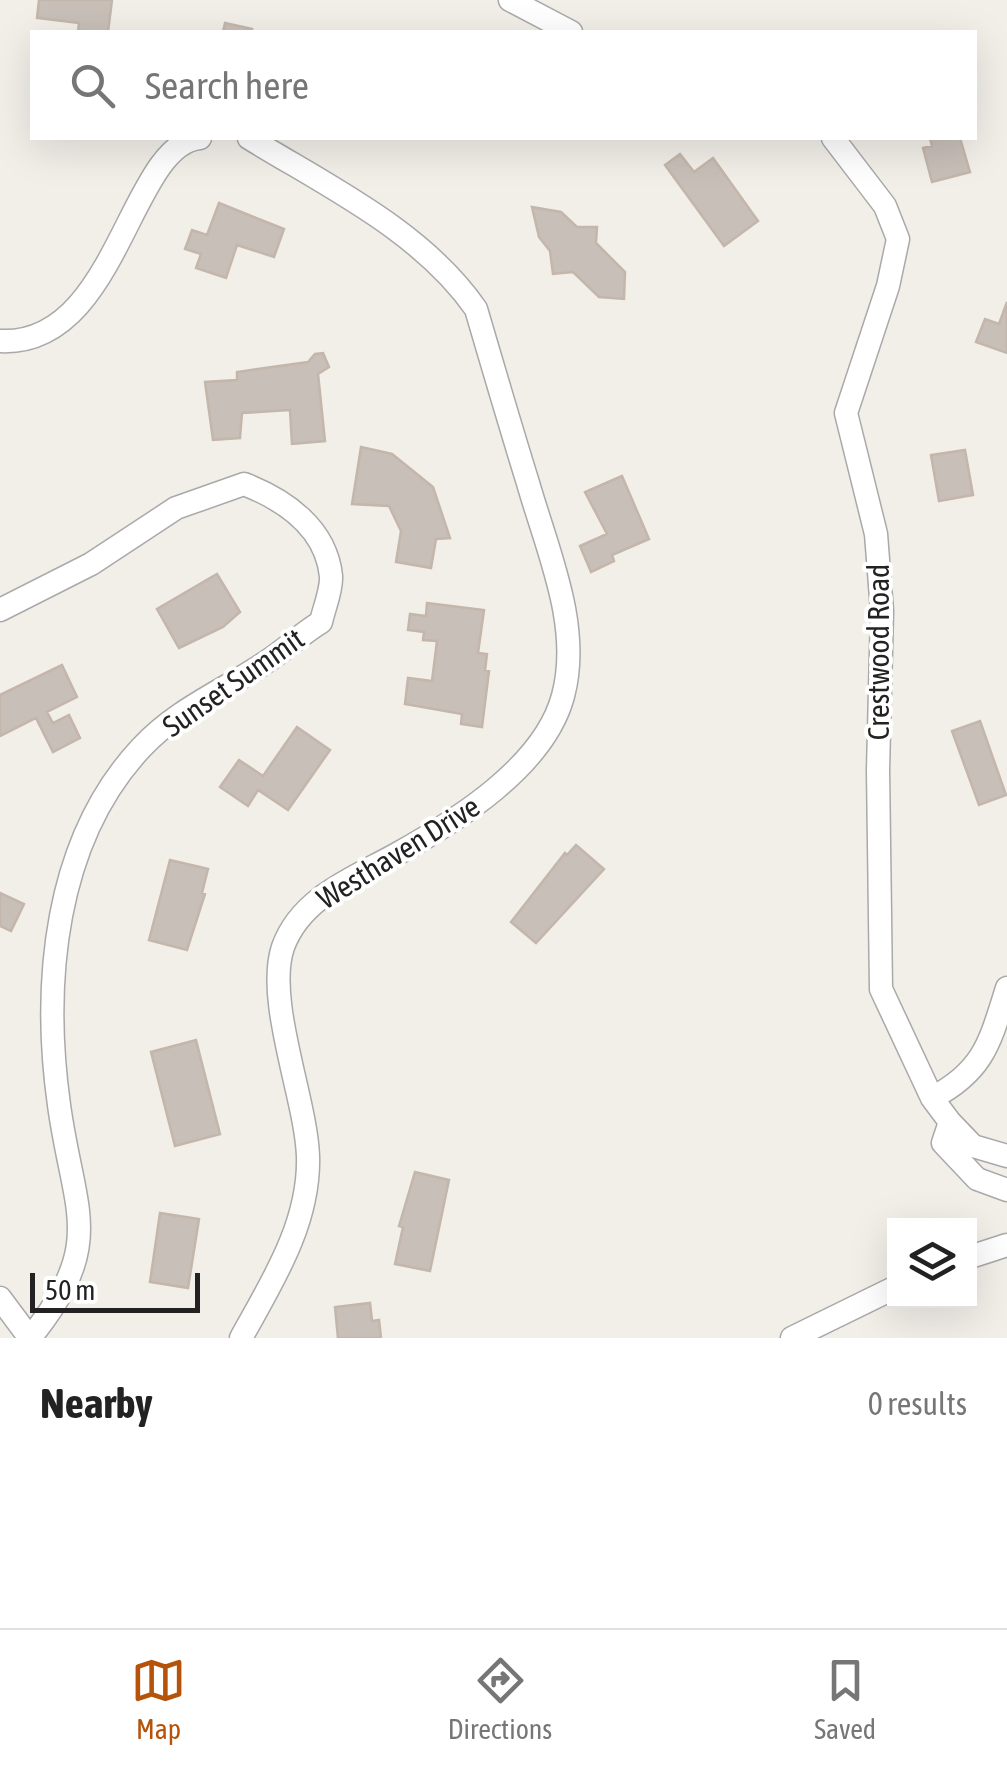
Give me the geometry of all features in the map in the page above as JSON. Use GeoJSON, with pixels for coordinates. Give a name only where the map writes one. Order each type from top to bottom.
{"type":"FeatureCollection","features":[{"type":"Feature","properties":{"kind":"street"},"geometry":{"type":"LineString","coordinates":[[510,0],[568,30]]}},
{"type":"Feature","properties":{"kind":"street"},"geometry":{"type":"LineString","coordinates":[[0,341],[56,327],[111,260],[161,163],[186,140]]}},
{"type":"Feature","properties":{"kind":"street","name":"Westhaven Drive"},"geometry":{"type":"LineString","coordinates":[[241,1338],[299,1222],[308,1156],[282,1005],[282,951],[294,923],[320,897],[445,826],[511,774],[544,733],[563,698],[570,642],[560,590],[476,309],[462,290],[402,234],[251,140]]}},
{"type":"Feature","properties":{"kind":"street","name":"Crestwood Road"},"geometry":{"type":"LineString","coordinates":[[835,140],[885,206],[898,238],[888,286],[846,413],[876,534],[882,611],[878,770],[882,989],[932,1098],[973,1146],[1007,1156]]}},
{"type":"Feature","properties":{"kind":"street","name":"Sunset Summit"},"geometry":{"type":"LineString","coordinates":[[0,610],[91,564],[176,508],[244,484],[283,499],[305,522],[323,550],[331,578],[320,622],[266,662],[184,710],[141,748],[104,798],[62,896],[54,970],[58,1103],[82,1231],[77,1262],[48,1318],[30,1338]]}},
{"type":"Feature","properties":{"kind":"street"},"geometry":{"type":"LineString","coordinates":[[932,1098],[966,1080],[992,1036],[1007,988]]}},
{"type":"Feature","properties":{"kind":"street","name":"Crestwood Road"},"geometry":{"type":"LineString","coordinates":[[950,1122],[944,1143],[952,1155],[977,1179],[1007,1190]]}},
{"type":"Feature","properties":{"kind":"street"},"geometry":{"type":"LineString","coordinates":[[977,1255],[1007,1245]]}},
{"type":"Feature","properties":{"kind":"street"},"geometry":{"type":"LineString","coordinates":[[792,1338],[887,1291]]}},
{"type":"Feature","properties":{"kind":"street"},"geometry":{"type":"LineString","coordinates":[[0,1298],[30,1338]]}},
{"type":"Feature","properties":{"kind":"building"},"geometry":{"type":"Polygon","coordinates":[[[39,0],[112,0],[108,30],[78,30],[79,23],[37,18],[39,0]]]}},
{"type":"Feature","properties":{"kind":"building"},"geometry":{"type":"Polygon","coordinates":[[[225,23],[252,29],[252,30],[223,30],[225,23]]]}},
{"type":"Feature","properties":{"kind":"building"},"geometry":{"type":"Polygon","coordinates":[[[930,140],[961,140],[970,172],[932,182],[923,148],[932,146],[930,140]]]}},
{"type":"Feature","properties":{"kind":"building"},"geometry":{"type":"Polygon","coordinates":[[[680,154],[694,172],[713,158],[758,221],[724,246],[665,165],[680,154]]]}},
{"type":"Feature","properties":{"kind":"building"},"geometry":{"type":"Polygon","coordinates":[[[219,203],[284,229],[274,257],[237,245],[226,278],[196,268],[201,254],[185,249],[192,230],[207,235],[219,203]]]}},
{"type":"Feature","properties":{"kind":"building"},"geometry":{"type":"Polygon","coordinates":[[[532,207],[561,212],[577,227],[597,227],[596,243],[625,272],[624,299],[599,297],[573,272],[553,274],[550,251],[539,237],[532,207]]]}},
{"type":"Feature","properties":{"kind":"building"},"geometry":{"type":"Polygon","coordinates":[[[1007,302],[1007,353],[976,342],[985,319],[999,324],[1007,302]]]}},
{"type":"Feature","properties":{"kind":"building"},"geometry":{"type":"Polygon","coordinates":[[[323,353],[329,367],[318,374],[325,441],[292,444],[290,410],[242,413],[240,438],[213,440],[205,382],[237,380],[237,372],[308,362],[315,354],[323,353]]]}},
{"type":"Feature","properties":{"kind":"building"},"geometry":{"type":"Polygon","coordinates":[[[361,447],[392,454],[433,487],[450,538],[436,539],[431,568],[396,562],[401,531],[389,506],[352,504],[361,447]]]}},
{"type":"Feature","properties":{"kind":"building"},"geometry":{"type":"Polygon","coordinates":[[[965,450],[973,495],[939,501],[931,455],[965,450]]]}},
{"type":"Feature","properties":{"kind":"building"},"geometry":{"type":"Polygon","coordinates":[[[622,476],[649,539],[612,555],[614,561],[591,572],[580,546],[607,534],[585,492],[622,476]]]}},
{"type":"Feature","properties":{"kind":"building"},"geometry":{"type":"Polygon","coordinates":[[[217,574],[240,612],[223,627],[179,648],[157,609],[217,574]]]}},
{"type":"Feature","properties":{"kind":"building"},"geometry":{"type":"Polygon","coordinates":[[[427,603],[484,610],[478,653],[487,654],[485,670],[489,671],[482,727],[461,724],[462,714],[405,704],[408,678],[432,681],[437,641],[423,640],[424,632],[408,630],[410,614],[426,616],[427,603]]]}},
{"type":"Feature","properties":{"kind":"building"},"geometry":{"type":"Polygon","coordinates":[[[62,665],[77,697],[47,712],[53,723],[69,715],[80,738],[53,752],[36,718],[0,736],[0,695],[62,665]]]}},
{"type":"Feature","properties":{"kind":"building"},"geometry":{"type":"Polygon","coordinates":[[[980,721],[1006,795],[979,805],[952,731],[980,721]]]}},
{"type":"Feature","properties":{"kind":"building"},"geometry":{"type":"Polygon","coordinates":[[[297,727],[330,750],[288,810],[258,790],[248,806],[220,787],[239,760],[263,776],[297,727]]]}},
{"type":"Feature","properties":{"kind":"building"},"geometry":{"type":"Polygon","coordinates":[[[576,845],[604,869],[536,943],[511,922],[565,853],[576,845]]]}},
{"type":"Feature","properties":{"kind":"building"},"geometry":{"type":"Polygon","coordinates":[[[170,860],[208,869],[202,893],[205,894],[187,950],[149,940],[170,860]]]}},
{"type":"Feature","properties":{"kind":"building"},"geometry":{"type":"Polygon","coordinates":[[[0,893],[24,904],[11,931],[0,926],[0,893]]]}},
{"type":"Feature","properties":{"kind":"building"},"geometry":{"type":"Polygon","coordinates":[[[196,1040],[220,1134],[175,1146],[151,1052],[196,1040]]]}},
{"type":"Feature","properties":{"kind":"building"},"geometry":{"type":"Polygon","coordinates":[[[415,1172],[449,1180],[430,1271],[395,1264],[403,1227],[399,1226],[415,1172]]]}},
{"type":"Feature","properties":{"kind":"building"},"geometry":{"type":"Polygon","coordinates":[[[160,1213],[199,1219],[188,1288],[150,1282],[160,1213]]]}},
{"type":"Feature","properties":{"kind":"building"},"geometry":{"type":"Polygon","coordinates":[[[370,1303],[372,1321],[379,1320],[381,1338],[338,1338],[335,1307],[370,1303]]]}}]}
